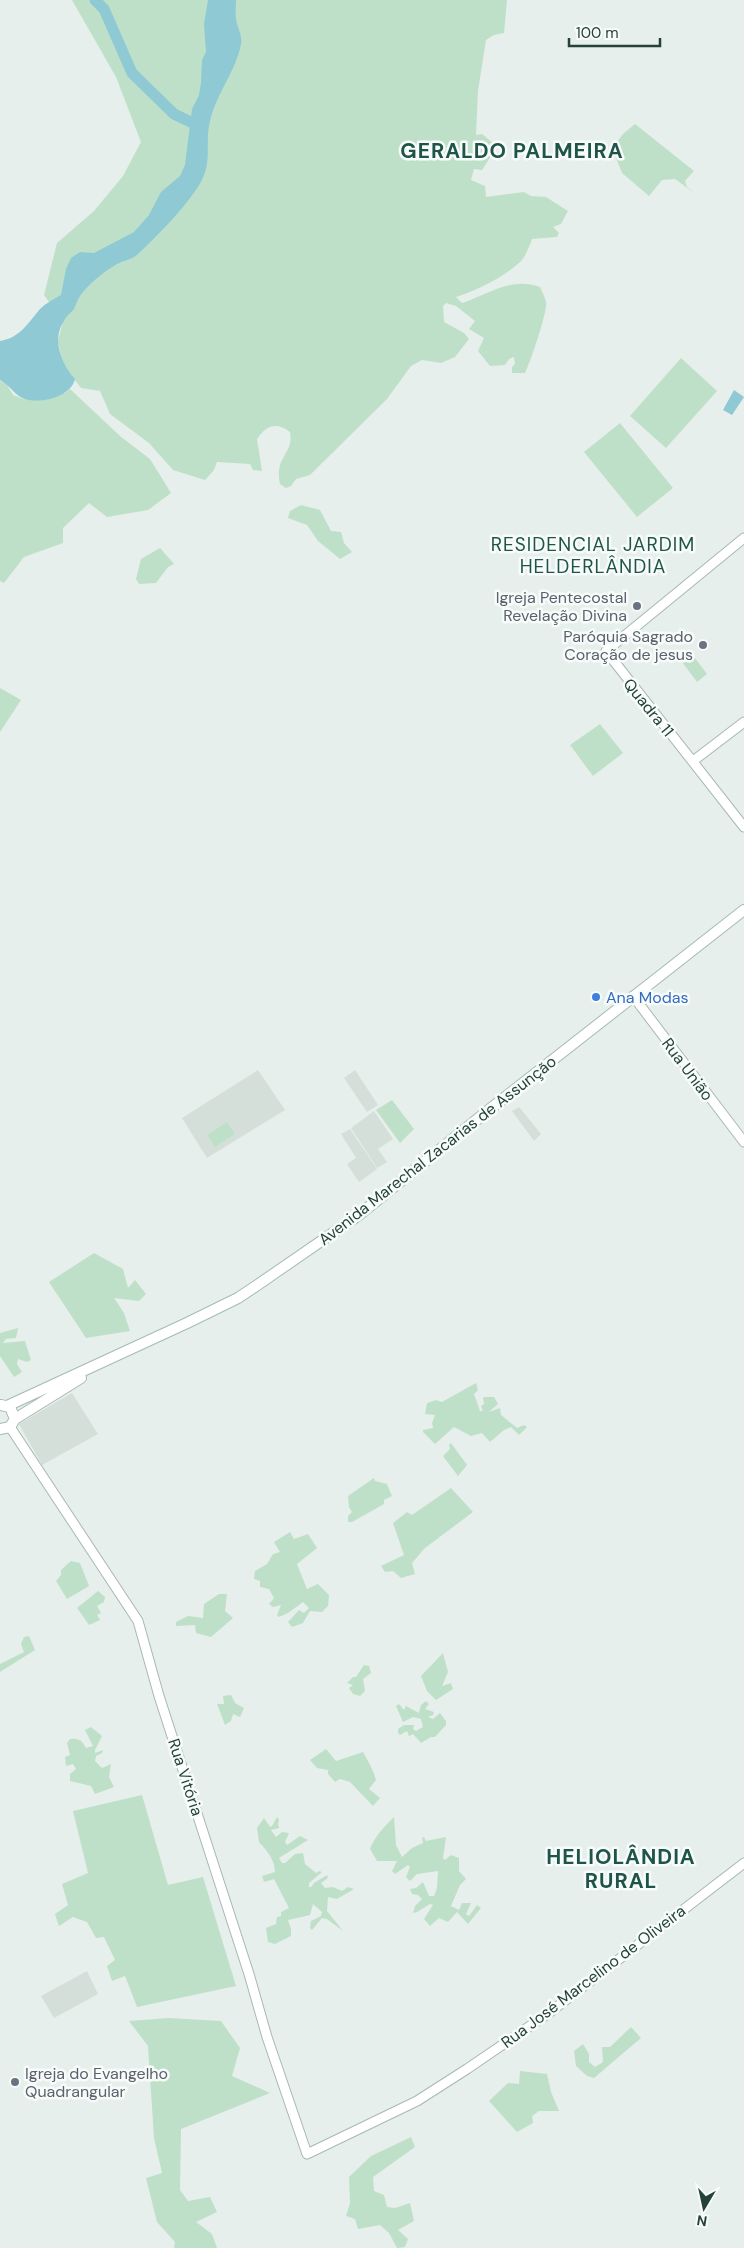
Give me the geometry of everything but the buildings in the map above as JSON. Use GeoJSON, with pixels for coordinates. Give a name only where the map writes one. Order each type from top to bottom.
{"type":"FeatureCollection","features":[{"type":"Feature","properties":{"kind":"main road","name":"Avenida Marechal Zacarias de Assunção"},"geometry":{"type":"LineString","coordinates":[[4,1406],[110,1360],[238,1298],[352,1220],[744,910]]}},
{"type":"Feature","properties":{"kind":"main road","name":"Avenida Marechal Zacarias de Assunção"},"geometry":{"type":"LineString","coordinates":[[8,1425],[110,1360]]}},
{"type":"Feature","properties":{"kind":"main road"},"geometry":{"type":"LineString","coordinates":[[4,1406],[13,1410],[8,1425]]}},
{"type":"Feature","properties":{"kind":"street","name":"Quadra 11"},"geometry":{"type":"LineString","coordinates":[[744,538],[606,651],[744,827]]}},
{"type":"Feature","properties":{"kind":"street"},"geometry":{"type":"LineString","coordinates":[[693,762],[744,722]]}},
{"type":"Feature","properties":{"kind":"street","name":"Rua União"},"geometry":{"type":"LineString","coordinates":[[633,996],[744,1142]]}},
{"type":"Feature","properties":{"kind":"street","name":"Rua Vitória"},"geometry":{"type":"LineString","coordinates":[[8,1425],[138,1621],[159,1696],[250,1974],[267,2037],[306,2154]]}},
{"type":"Feature","properties":{"kind":"street","name":"Rua José Marcelino de Oliveira"},"geometry":{"type":"LineString","coordinates":[[306,2154],[417,2101],[467,2069],[549,2014],[744,1863]]}},
{"type":"Feature","properties":{"kind":"shaded area"},"geometry":{"type":"Polygon","coordinates":[[[258,1070],[285,1110],[207,1158],[182,1118],[258,1070]]]}},
{"type":"Feature","properties":{"kind":"shaded area"},"geometry":{"type":"Polygon","coordinates":[[[355,1070],[378,1105],[367,1112],[344,1078],[355,1070]]]}},
{"type":"Feature","properties":{"kind":"shaded area"},"geometry":{"type":"Polygon","coordinates":[[[519,1107],[541,1134],[534,1141],[512,1111],[519,1107]]]}},
{"type":"Feature","properties":{"kind":"shaded area"},"geometry":{"type":"Polygon","coordinates":[[[374,1111],[393,1139],[378,1149],[387,1162],[377,1168],[351,1128],[374,1111]]]}},
{"type":"Feature","properties":{"kind":"shaded area"},"geometry":{"type":"Polygon","coordinates":[[[350,1129],[377,1169],[359,1182],[347,1164],[356,1158],[341,1134],[350,1129]]]}},
{"type":"Feature","properties":{"kind":"shaded area"},"geometry":{"type":"Polygon","coordinates":[[[72,1393],[98,1434],[42,1465],[19,1424],[72,1393]]]}},
{"type":"Feature","properties":{"kind":"shaded area"},"geometry":{"type":"Polygon","coordinates":[[[87,1971],[98,1994],[54,2018],[41,1996],[87,1971]]]}},
{"type":"Feature","properties":{"kind":"green space"},"geometry":{"type":"Polygon","coordinates":[[[72,0],[507,0],[504,33],[494,35],[486,40],[478,91],[476,135],[482,134],[493,143],[493,153],[482,170],[474,169],[471,180],[485,186],[486,197],[524,192],[531,196],[546,197],[568,211],[561,224],[553,227],[559,233],[557,237],[532,239],[528,250],[516,266],[491,282],[456,297],[462,303],[510,285],[530,284],[540,287],[546,300],[546,307],[525,373],[512,373],[512,367],[515,364],[514,357],[509,359],[505,365],[490,366],[478,351],[484,338],[469,329],[475,321],[456,306],[446,303],[443,306],[444,322],[464,333],[469,339],[455,357],[441,363],[422,360],[411,366],[387,399],[310,475],[296,479],[291,486],[286,488],[280,484],[280,467],[289,446],[290,432],[276,426],[268,428],[257,439],[262,471],[253,470],[250,464],[217,462],[214,470],[205,480],[173,470],[149,443],[110,414],[100,391],[81,388],[68,371],[61,357],[58,341],[63,321],[44,295],[57,243],[94,211],[123,176],[141,142],[116,77],[72,0]]]}},
{"type":"Feature","properties":{"kind":"green space"},"geometry":{"type":"Polygon","coordinates":[[[635,124],[694,171],[685,181],[687,187],[697,195],[675,179],[662,180],[649,196],[622,173],[612,148],[624,133],[635,124]]]}},
{"type":"Feature","properties":{"kind":"green space"},"geometry":{"type":"Polygon","coordinates":[[[681,358],[717,391],[666,448],[630,416],[681,358]]]}},
{"type":"Feature","properties":{"kind":"green space"},"geometry":{"type":"Polygon","coordinates":[[[0,381],[6,383],[13,395],[24,399],[65,393],[70,389],[120,436],[150,459],[171,493],[148,510],[107,517],[89,503],[63,528],[63,543],[24,557],[4,583],[0,581],[0,381]]]}},
{"type":"Feature","properties":{"kind":"green space"},"geometry":{"type":"Polygon","coordinates":[[[620,423],[673,488],[637,517],[584,452],[620,423]]]}},
{"type":"Feature","properties":{"kind":"green space"},"geometry":{"type":"Polygon","coordinates":[[[301,505],[320,510],[331,531],[341,532],[344,543],[352,552],[340,559],[318,541],[307,525],[288,518],[290,511],[301,505]]]}},
{"type":"Feature","properties":{"kind":"green space"},"geometry":{"type":"Polygon","coordinates":[[[160,548],[174,564],[168,567],[156,583],[139,584],[136,579],[141,559],[160,548]]]}},
{"type":"Feature","properties":{"kind":"green space"},"geometry":{"type":"Polygon","coordinates":[[[692,654],[707,674],[697,682],[682,662],[692,654]]]}},
{"type":"Feature","properties":{"kind":"green space"},"geometry":{"type":"Polygon","coordinates":[[[0,688],[21,700],[0,732],[0,688]]]}},
{"type":"Feature","properties":{"kind":"green space"},"geometry":{"type":"Polygon","coordinates":[[[600,724],[623,753],[593,776],[570,745],[600,724]]]}},
{"type":"Feature","properties":{"kind":"green space"},"geometry":{"type":"Polygon","coordinates":[[[392,1100],[414,1129],[400,1143],[376,1110],[392,1100]]]}},
{"type":"Feature","properties":{"kind":"green space"},"geometry":{"type":"Polygon","coordinates":[[[227,1122],[235,1134],[215,1147],[207,1135],[227,1122]]]}},
{"type":"Feature","properties":{"kind":"green space"},"geometry":{"type":"Polygon","coordinates":[[[94,1253],[123,1269],[128,1288],[135,1280],[146,1294],[139,1301],[114,1298],[124,1313],[130,1331],[86,1338],[49,1282],[94,1253]]]}},
{"type":"Feature","properties":{"kind":"green space"},"geometry":{"type":"Polygon","coordinates":[[[18,1328],[16,1338],[6,1339],[3,1343],[25,1341],[31,1360],[27,1362],[18,1359],[17,1364],[22,1372],[14,1377],[0,1356],[0,1333],[18,1328]]]}},
{"type":"Feature","properties":{"kind":"green space"},"geometry":{"type":"Polygon","coordinates":[[[476,1383],[478,1390],[474,1394],[480,1411],[483,1411],[481,1406],[484,1404],[483,1397],[494,1397],[498,1404],[489,1412],[500,1408],[501,1415],[517,1428],[524,1425],[527,1427],[519,1435],[511,1427],[504,1430],[490,1442],[482,1433],[471,1436],[454,1427],[435,1444],[423,1432],[423,1430],[433,1428],[432,1423],[435,1415],[425,1414],[427,1403],[436,1400],[442,1402],[476,1383]]]}},
{"type":"Feature","properties":{"kind":"green space"},"geometry":{"type":"Polygon","coordinates":[[[451,1443],[467,1465],[458,1476],[443,1456],[450,1449],[449,1445],[451,1443]]]}},
{"type":"Feature","properties":{"kind":"green space"},"geometry":{"type":"Polygon","coordinates":[[[374,1478],[375,1481],[387,1484],[392,1496],[384,1500],[384,1504],[352,1522],[348,1522],[348,1516],[352,1512],[349,1507],[348,1496],[374,1478]]]}},
{"type":"Feature","properties":{"kind":"green space"},"geometry":{"type":"Polygon","coordinates":[[[451,1488],[473,1512],[425,1548],[412,1563],[415,1574],[401,1578],[393,1571],[385,1572],[381,1566],[404,1555],[393,1523],[407,1512],[412,1515],[451,1488]]]}},
{"type":"Feature","properties":{"kind":"green space"},"geometry":{"type":"Polygon","coordinates":[[[290,1532],[294,1539],[308,1534],[317,1548],[297,1564],[307,1589],[318,1584],[329,1595],[328,1606],[322,1612],[310,1611],[303,1623],[292,1627],[288,1622],[299,1610],[304,1613],[309,1608],[303,1602],[279,1617],[277,1615],[281,1605],[273,1607],[269,1604],[274,1598],[269,1589],[260,1587],[260,1581],[254,1579],[255,1571],[267,1564],[273,1554],[280,1552],[274,1542],[290,1532]]]}},
{"type":"Feature","properties":{"kind":"green space"},"geometry":{"type":"Polygon","coordinates":[[[71,1561],[80,1563],[89,1586],[67,1599],[56,1581],[61,1575],[61,1570],[71,1561]]]}},
{"type":"Feature","properties":{"kind":"green space"},"geometry":{"type":"Polygon","coordinates":[[[98,1591],[105,1597],[104,1602],[97,1606],[101,1613],[97,1615],[100,1620],[89,1625],[77,1608],[98,1591]]]}},
{"type":"Feature","properties":{"kind":"green space"},"geometry":{"type":"Polygon","coordinates":[[[219,1594],[227,1594],[225,1611],[233,1618],[211,1637],[196,1633],[195,1625],[176,1626],[176,1622],[188,1616],[203,1618],[204,1604],[219,1594]]]}},
{"type":"Feature","properties":{"kind":"green space"},"geometry":{"type":"Polygon","coordinates":[[[29,1636],[35,1650],[0,1672],[0,1664],[24,1652],[21,1644],[24,1637],[29,1636]]]}},
{"type":"Feature","properties":{"kind":"green space"},"geometry":{"type":"Polygon","coordinates":[[[443,1653],[448,1672],[442,1686],[451,1683],[453,1689],[436,1700],[427,1691],[421,1676],[443,1653]]]}},
{"type":"Feature","properties":{"kind":"green space"},"geometry":{"type":"Polygon","coordinates":[[[364,1665],[369,1666],[371,1673],[363,1679],[365,1691],[360,1696],[353,1694],[349,1688],[353,1685],[347,1683],[353,1677],[356,1677],[364,1665]]]}},
{"type":"Feature","properties":{"kind":"green space"},"geometry":{"type":"Polygon","coordinates":[[[231,1695],[235,1703],[244,1708],[240,1717],[233,1714],[231,1721],[225,1725],[217,1704],[224,1704],[223,1696],[231,1695]]]}},
{"type":"Feature","properties":{"kind":"green space"},"geometry":{"type":"Polygon","coordinates":[[[426,1701],[429,1704],[425,1709],[434,1712],[433,1715],[428,1717],[433,1719],[440,1713],[446,1721],[446,1725],[435,1737],[431,1737],[421,1743],[413,1734],[409,1736],[407,1731],[400,1735],[398,1729],[404,1725],[414,1725],[413,1729],[416,1731],[423,1727],[421,1719],[413,1717],[403,1722],[396,1706],[399,1704],[404,1710],[406,1706],[419,1713],[421,1705],[426,1701]]]}},
{"type":"Feature","properties":{"kind":"green space"},"geometry":{"type":"Polygon","coordinates":[[[91,1727],[102,1736],[95,1753],[103,1750],[102,1753],[96,1756],[95,1761],[102,1768],[111,1764],[109,1777],[114,1787],[95,1794],[91,1786],[70,1781],[70,1774],[76,1769],[73,1764],[66,1766],[65,1757],[70,1755],[67,1743],[70,1739],[80,1740],[86,1748],[93,1746],[85,1730],[91,1727]]]}},
{"type":"Feature","properties":{"kind":"green space"},"geometry":{"type":"Polygon","coordinates":[[[326,1749],[336,1761],[363,1752],[376,1780],[369,1789],[380,1798],[373,1806],[350,1782],[340,1779],[335,1782],[328,1774],[328,1770],[317,1768],[310,1760],[326,1749]]]}},
{"type":"Feature","properties":{"kind":"green space"},"geometry":{"type":"Polygon","coordinates":[[[142,1795],[168,1885],[203,1877],[236,1986],[137,2007],[125,1976],[112,1981],[107,1966],[115,1960],[104,1937],[96,1938],[87,1922],[73,1917],[59,1926],[55,1914],[68,1905],[62,1884],[88,1873],[73,1811],[142,1795]]]}},
{"type":"Feature","properties":{"kind":"green space"},"geometry":{"type":"Polygon","coordinates":[[[277,1817],[279,1828],[271,1830],[276,1837],[282,1832],[289,1833],[285,1842],[287,1845],[300,1836],[308,1840],[279,1858],[282,1863],[285,1863],[295,1854],[303,1853],[305,1864],[316,1873],[322,1872],[309,1883],[309,1887],[327,1875],[328,1878],[321,1883],[325,1888],[333,1887],[342,1891],[348,1887],[354,1889],[337,1899],[328,1897],[327,1911],[343,1931],[327,1919],[322,1918],[312,1930],[310,1928],[311,1921],[321,1916],[322,1912],[313,1904],[310,1915],[288,1920],[291,1936],[275,1944],[268,1942],[266,1928],[276,1924],[277,1917],[281,1916],[281,1912],[289,1908],[274,1879],[264,1882],[262,1876],[275,1872],[275,1867],[270,1855],[259,1842],[257,1828],[264,1818],[270,1827],[272,1826],[277,1817]]]}},
{"type":"Feature","properties":{"kind":"green space"},"geometry":{"type":"Polygon","coordinates":[[[394,1817],[396,1845],[402,1857],[412,1848],[423,1843],[422,1838],[424,1837],[426,1841],[446,1837],[443,1858],[445,1860],[451,1855],[459,1858],[459,1871],[466,1879],[460,1885],[451,1906],[459,1910],[462,1903],[471,1903],[466,1914],[469,1916],[477,1905],[481,1908],[468,1924],[457,1912],[448,1922],[439,1918],[430,1926],[424,1919],[433,1905],[430,1904],[413,1913],[415,1906],[422,1899],[418,1895],[412,1894],[410,1889],[416,1888],[423,1882],[429,1896],[434,1896],[437,1888],[438,1871],[417,1874],[410,1881],[406,1877],[410,1867],[408,1865],[395,1874],[392,1871],[397,1861],[377,1861],[370,1849],[383,1828],[394,1817]]]}},
{"type":"Feature","properties":{"kind":"green space"},"geometry":{"type":"Polygon","coordinates":[[[169,2018],[221,2021],[240,2048],[232,2076],[270,2093],[181,2129],[180,2190],[188,2201],[210,2197],[217,2212],[196,2222],[212,2234],[217,2248],[174,2248],[175,2242],[157,2222],[146,2178],[162,2173],[154,2138],[148,2046],[129,2021],[169,2018]]]}},
{"type":"Feature","properties":{"kind":"green space"},"geometry":{"type":"Polygon","coordinates":[[[631,2027],[641,2038],[594,2078],[587,2076],[576,2066],[574,2051],[583,2044],[589,2054],[589,2062],[595,2067],[603,2062],[602,2047],[610,2047],[631,2027]]]}},
{"type":"Feature","properties":{"kind":"green space"},"geometry":{"type":"Polygon","coordinates":[[[520,2071],[547,2074],[551,2092],[559,2111],[539,2111],[532,2116],[533,2123],[517,2132],[489,2101],[508,2083],[519,2084],[520,2071]]]}},
{"type":"Feature","properties":{"kind":"green space"},"geometry":{"type":"Polygon","coordinates":[[[411,2137],[415,2147],[373,2177],[374,2191],[384,2195],[387,2207],[395,2208],[410,2203],[414,2221],[398,2230],[408,2239],[405,2247],[397,2248],[389,2233],[380,2225],[358,2229],[355,2219],[346,2216],[350,2203],[349,2177],[371,2156],[411,2137]]]}},
{"type":"Feature","properties":{"kind":"water"},"geometry":{"type":"Polygon","coordinates":[[[208,0],[236,0],[236,19],[241,41],[235,64],[217,101],[210,121],[207,162],[203,178],[198,187],[162,231],[136,256],[117,264],[92,282],[83,291],[74,309],[65,319],[60,328],[58,344],[62,359],[75,379],[68,390],[62,395],[47,400],[39,401],[21,398],[0,380],[0,341],[13,337],[42,307],[61,295],[66,269],[71,258],[80,252],[94,253],[134,232],[149,215],[161,192],[180,176],[185,165],[192,109],[199,95],[202,60],[206,52],[204,24],[208,0]]]}},
{"type":"Feature","properties":{"kind":"water"},"geometry":{"type":"Polygon","coordinates":[[[734,390],[744,397],[732,415],[723,410],[734,390]]]}},
{"type":"Feature","properties":{"kind":"waterway"},"geometry":{"type":"LineString","coordinates":[[95,0],[104,9],[132,73],[174,114],[199,126]]}},
{"type":"Feature","properties":{"kind":"place","name":"Igreja Pentecostal Revelação Divina"},"geometry":{"type":"Point","coordinates":[637,606]}},
{"type":"Feature","properties":{"kind":"place","name":"Paróquia Sagrado Coração de jesus"},"geometry":{"type":"Point","coordinates":[703,645]}},
{"type":"Feature","properties":{"kind":"place","name":"Ana Modas"},"geometry":{"type":"Point","coordinates":[596,997]}},
{"type":"Feature","properties":{"kind":"place","name":"Igreja do Evangelho Quadrangular"},"geometry":{"type":"Point","coordinates":[15,2082]}},
{"type":"Feature","properties":{"kind":"district","name":"GERALDO PALMEIRA"},"geometry":{"type":"Point","coordinates":[512,151]}},
{"type":"Feature","properties":{"kind":"district","name":"RESIDENCIAL JARDIM HELDERLÂNDIA"},"geometry":{"type":"Point","coordinates":[593,555]}},
{"type":"Feature","properties":{"kind":"district","name":"HELIOLÂNDIA RURAL"},"geometry":{"type":"Point","coordinates":[621,1869]}}]}
